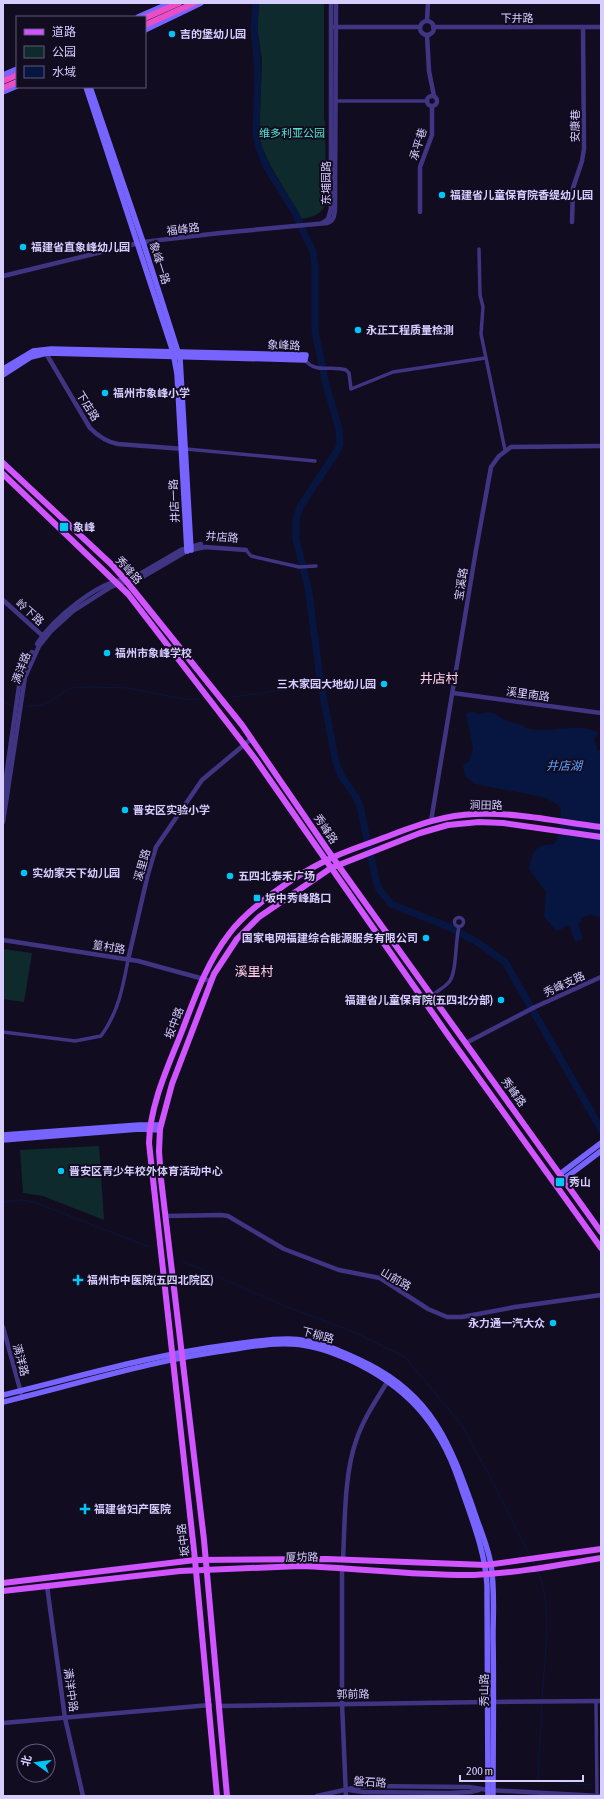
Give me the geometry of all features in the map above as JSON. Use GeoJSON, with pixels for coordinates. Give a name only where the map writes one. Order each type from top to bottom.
{"type":"FeatureCollection","features":[{"type":"Feature","properties":{"kind":"highway"},"geometry":{"type":"LineString","coordinates":[[146,18],[179,3]]}},
{"type":"Feature","properties":{"kind":"highway"},"geometry":{"type":"LineString","coordinates":[[146,25],[194,3]]}},
{"type":"Feature","properties":{"kind":"highway"},"geometry":{"type":"LineString","coordinates":[[3,81],[16,75]]}},
{"type":"Feature","properties":{"kind":"highway"},"geometry":{"type":"LineString","coordinates":[[3,88],[16,82]]}},
{"type":"Feature","properties":{"kind":"main road"},"geometry":{"type":"LineString","coordinates":[[140,16],[170,3]]}},
{"type":"Feature","properties":{"kind":"main road"},"geometry":{"type":"LineString","coordinates":[[146,30],[201,3]]}},
{"type":"Feature","properties":{"kind":"main road"},"geometry":{"type":"LineString","coordinates":[[3,75],[16,69]]}},
{"type":"Feature","properties":{"kind":"main road"},"geometry":{"type":"LineString","coordinates":[[3,92],[16,86]]}},
{"type":"Feature","properties":{"kind":"main road","name":"象峰一路"},"geometry":{"type":"LineString","coordinates":[[86,88],[141,243]]}},
{"type":"Feature","properties":{"kind":"main road","name":"象峰一路"},"geometry":{"type":"LineString","coordinates":[[90,88],[176,355],[184,449]]}},
{"type":"Feature","properties":{"kind":"main road","name":"象峰路"},"geometry":{"type":"LineString","coordinates":[[3,375],[31,357],[45,351]]}},
{"type":"Feature","properties":{"kind":"main road","name":"象峰路"},"geometry":{"type":"LineString","coordinates":[[3,368],[30,352],[45,351],[305,360]]}},
{"type":"Feature","properties":{"kind":"main road","name":"井店一路"},"geometry":{"type":"LineString","coordinates":[[184,449],[189,549]]}},
{"type":"Feature","properties":{"kind":"main road","name":"秀峰路"},"geometry":{"type":"LineString","coordinates":[[3,463],[112,565],[126,580],[251,739],[431,996],[601,1232]]}},
{"type":"Feature","properties":{"kind":"main road","name":"秀峰路"},"geometry":{"type":"LineString","coordinates":[[3,474],[117,582],[244,745],[450,1038],[601,1248]]}},
{"type":"Feature","properties":{"kind":"main road","name":"涧田路"},"geometry":{"type":"LineString","coordinates":[[333,857],[431,821],[460,815],[489,814],[601,827]]}},
{"type":"Feature","properties":{"kind":"main road","name":"涧田路"},"geometry":{"type":"LineString","coordinates":[[338,865],[427,831],[448,825],[474,822],[503,823],[601,837]]}},
{"type":"Feature","properties":{"kind":"main road","name":"坂中路"},"geometry":{"type":"LineString","coordinates":[[217,1796],[196,1560],[150,1157],[150,1127],[162,1082],[202,977],[229,934],[249,912],[277,892],[333,857]]}},
{"type":"Feature","properties":{"kind":"main road"},"geometry":{"type":"LineString","coordinates":[[331,868],[338,865]]}},
{"type":"Feature","properties":{"kind":"main road","name":"坂中路"},"geometry":{"type":"LineString","coordinates":[[227,1796],[206,1559],[159,1161],[160,1127],[172,1084],[211,981],[231,946],[254,921],[331,868]]}},
{"type":"Feature","properties":{"kind":"main road"},"geometry":{"type":"LineString","coordinates":[[3,1140],[150,1127]]}},
{"type":"Feature","properties":{"kind":"main road"},"geometry":{"type":"LineString","coordinates":[[3,1135],[160,1127]]}},
{"type":"Feature","properties":{"kind":"main road"},"geometry":{"type":"LineString","coordinates":[[562,1176],[601,1143]]}},
{"type":"Feature","properties":{"kind":"main road"},"geometry":{"type":"LineString","coordinates":[[562,1176],[601,1151]]}},
{"type":"Feature","properties":{"kind":"main road","name":"下柳路"},"geometry":{"type":"LineString","coordinates":[[3,1402],[21,1394],[182,1354],[261,1345],[287,1344],[302,1345],[324,1350],[343,1357],[389,1379],[415,1397],[433,1418],[447,1441],[456,1461],[488,1565],[490,1585]]}},
{"type":"Feature","properties":{"kind":"main road","name":"下柳路"},"geometry":{"type":"LineString","coordinates":[[3,1395],[21,1394]]}},
{"type":"Feature","properties":{"kind":"main road","name":"厦坊路"},"geometry":{"type":"LineString","coordinates":[[3,1583],[206,1559],[343,1560],[488,1565],[601,1549]]}},
{"type":"Feature","properties":{"kind":"main road","name":"厦坊路"},"geometry":{"type":"LineString","coordinates":[[3,1591],[196,1569],[300,1566],[442,1574],[489,1574],[601,1558]]}},
{"type":"Feature","properties":{"kind":"main road","name":"秀山路"},"geometry":{"type":"LineString","coordinates":[[490,1585],[491,1793]]}},
{"type":"Feature","properties":{"kind":"street","name":"东埔园路"},"geometry":{"type":"LineString","coordinates":[[320,224],[329,222],[333,218],[334,214],[335,101],[331,3]]}},
{"type":"Feature","properties":{"kind":"street","name":"东埔园路"},"geometry":{"type":"LineString","coordinates":[[320,224],[328,219],[331,210],[333,27],[336,3]]}},
{"type":"Feature","properties":{"kind":"street"},"geometry":{"type":"LineString","coordinates":[[427,21],[428,3]]}},
{"type":"Feature","properties":{"kind":"street"},"geometry":{"type":"LineString","coordinates":[[420,27],[423,22],[427,21]]}},
{"type":"Feature","properties":{"kind":"street"},"geometry":{"type":"LineString","coordinates":[[427,21],[431,23],[433,28],[431,33],[427,35]]}},
{"type":"Feature","properties":{"kind":"street"},"geometry":{"type":"LineString","coordinates":[[333,27],[420,27]]}},
{"type":"Feature","properties":{"kind":"street"},"geometry":{"type":"LineString","coordinates":[[420,27],[423,33],[427,35],[430,74],[434,96],[437,102],[432,106],[427,101]]}},
{"type":"Feature","properties":{"kind":"street","name":"安康巷"},"geometry":{"type":"LineString","coordinates":[[572,222],[573,188],[584,149],[583,27]]}},
{"type":"Feature","properties":{"kind":"street","name":"下井路"},"geometry":{"type":"LineString","coordinates":[[433,28],[601,27]]}},
{"type":"Feature","properties":{"kind":"street"},"geometry":{"type":"LineString","coordinates":[[335,101],[427,101],[430,97],[434,96]]}},
{"type":"Feature","properties":{"kind":"street","name":"承平巷"},"geometry":{"type":"LineString","coordinates":[[420,212],[420,167],[432,135],[432,106]]}},
{"type":"Feature","properties":{"kind":"street","name":"福峰路"},"geometry":{"type":"LineString","coordinates":[[3,276],[141,243],[320,224]]}},
{"type":"Feature","properties":{"kind":"street"},"geometry":{"type":"LineString","coordinates":[[479,249],[480,295],[483,307],[481,334],[505,450],[514,447],[601,446]]}},
{"type":"Feature","properties":{"kind":"street","name":"下店路"},"geometry":{"type":"LineString","coordinates":[[45,351],[90,428],[100,437],[114,443],[184,449]]}},
{"type":"Feature","properties":{"kind":"street"},"geometry":{"type":"LineString","coordinates":[[305,360],[312,367],[319,369],[327,368],[346,370],[349,373],[351,389],[393,372],[485,358]]}},
{"type":"Feature","properties":{"kind":"street"},"geometry":{"type":"LineString","coordinates":[[184,449],[314,461]]}},
{"type":"Feature","properties":{"kind":"street","name":"宝溪路"},"geometry":{"type":"LineString","coordinates":[[431,821],[489,477],[493,464],[505,450]]}},
{"type":"Feature","properties":{"kind":"street","name":"井店路"},"geometry":{"type":"LineString","coordinates":[[117,582],[139,579],[189,549],[205,547],[246,550]]}},
{"type":"Feature","properties":{"kind":"street"},"geometry":{"type":"LineString","coordinates":[[246,550],[251,556],[300,567],[316,566]]}},
{"type":"Feature","properties":{"kind":"street","name":"满洋路"},"geometry":{"type":"LineString","coordinates":[[3,822],[4,798],[24,682],[33,657],[44,637],[57,619],[76,603],[117,582]]}},
{"type":"Feature","properties":{"kind":"street","name":"岭下路"},"geometry":{"type":"LineString","coordinates":[[3,600],[44,637]]}},
{"type":"Feature","properties":{"kind":"street","name":"溪里南路"},"geometry":{"type":"LineString","coordinates":[[453,693],[601,713]]}},
{"type":"Feature","properties":{"kind":"street","name":"溪里路"},"geometry":{"type":"LineString","coordinates":[[128,960],[148,874],[156,847],[202,780],[251,739]]}},
{"type":"Feature","properties":{"kind":"street"},"geometry":{"type":"LineString","coordinates":[[431,996],[445,986],[452,978],[456,939],[459,927]]}},
{"type":"Feature","properties":{"kind":"street","name":"篁村路"},"geometry":{"type":"LineString","coordinates":[[3,940],[128,960],[202,977],[211,981]]}},
{"type":"Feature","properties":{"kind":"street"},"geometry":{"type":"LineString","coordinates":[[3,1032],[75,1041],[101,1036],[110,1024],[116,1010],[128,960]]}},
{"type":"Feature","properties":{"kind":"street","name":"秀峰支路"},"geometry":{"type":"LineString","coordinates":[[466,1043],[524,1012],[601,977]]}},
{"type":"Feature","properties":{"kind":"street","name":"山前路"},"geometry":{"type":"LineString","coordinates":[[166,1216],[228,1216],[284,1249],[334,1269],[380,1278],[428,1309],[450,1317],[462,1317],[514,1307],[601,1295]]}},
{"type":"Feature","properties":{"kind":"street","name":"满洋路"},"geometry":{"type":"LineString","coordinates":[[3,1327],[21,1394]]}},
{"type":"Feature","properties":{"kind":"street"},"geometry":{"type":"LineString","coordinates":[[343,1560],[348,1477],[353,1450],[365,1419],[389,1379]]}},
{"type":"Feature","properties":{"kind":"street"},"geometry":{"type":"LineString","coordinates":[[342,1568],[342,1704],[346,1796]]}},
{"type":"Feature","properties":{"kind":"street","name":"满洋中路"},"geometry":{"type":"LineString","coordinates":[[47,1586],[65,1718],[83,1796]]}},
{"type":"Feature","properties":{"kind":"street"},"geometry":{"type":"LineString","coordinates":[[598,1702],[599,1796]]}},
{"type":"Feature","properties":{"kind":"street","name":"郭前路"},"geometry":{"type":"LineString","coordinates":[[219,1706],[598,1702]]}},
{"type":"Feature","properties":{"kind":"street"},"geometry":{"type":"LineString","coordinates":[[3,1723],[210,1705]]}},
{"type":"Feature","properties":{"kind":"street"},"geometry":{"type":"LineString","coordinates":[[317,1796],[345,1789]]}},
{"type":"Feature","properties":{"kind":"street","name":"磐石路"},"geometry":{"type":"LineString","coordinates":[[345,1789],[362,1792],[450,1793],[481,1790],[491,1793],[599,1796]]}},
{"type":"Feature","properties":{"kind":"green space","name":"维多利亚公园"},"geometry":{"type":"Polygon","coordinates":[[[259,3],[324,3],[326,203],[319,213],[302,219],[270,165],[259,140],[262,60],[257,26],[259,3]]]}},
{"type":"Feature","properties":{"kind":"green space"},"geometry":{"type":"Polygon","coordinates":[[[3,949],[32,953],[24,1002],[3,999],[3,949]]]}},
{"type":"Feature","properties":{"kind":"green space","name":"晋安区青少年校外体育活动中心"},"geometry":{"type":"Polygon","coordinates":[[[99,1146],[104,1220],[43,1196],[23,1193],[20,1150],[99,1146]]]}},
{"type":"Feature","properties":{"kind":"water","name":"井店湖"},"geometry":{"type":"Polygon","coordinates":[[[471,711],[479,715],[489,712],[507,721],[534,730],[584,728],[597,732],[598,735],[594,738],[598,751],[601,751],[601,917],[593,916],[591,914],[581,918],[582,921],[578,923],[583,939],[575,942],[569,925],[557,931],[544,917],[546,892],[529,869],[533,853],[542,846],[554,844],[557,840],[561,811],[559,805],[543,797],[475,784],[465,776],[463,765],[469,762],[473,748],[466,714],[471,711]]]}},
{"type":"Feature","properties":{"kind":"waterway"},"geometry":{"type":"LineString","coordinates":[[256,3],[254,28],[258,70],[256,134],[259,148],[267,168],[294,211],[313,252],[315,267],[315,331],[326,385],[339,429],[340,444],[337,451],[300,507],[296,520],[296,539],[308,587],[321,685],[336,763],[342,777],[356,797],[360,806],[379,889],[391,904],[449,927],[477,942],[505,962],[601,1129]]}},
{"type":"Feature","properties":{"kind":"waterway"},"geometry":{"type":"LineString","coordinates":[[232,697],[321,685]]}},
{"type":"Feature","properties":{"kind":"waterway"},"geometry":{"type":"LineString","coordinates":[[27,706],[43,705],[71,688],[91,687],[128,688],[184,699],[200,700]]}},
{"type":"Feature","properties":{"kind":"waterway"},"geometry":{"type":"LineString","coordinates":[[3,701],[11,706]]}},
{"type":"Feature","properties":{"kind":"waterway"},"geometry":{"type":"LineString","coordinates":[[3,1202],[21,1200],[34,1202],[149,1247]]}},
{"type":"Feature","properties":{"kind":"waterway"},"geometry":{"type":"LineString","coordinates":[[182,1261],[285,1306],[354,1332],[405,1357],[461,1424],[530,1556]]}},
{"type":"Feature","properties":{"kind":"waterway"},"geometry":{"type":"LineString","coordinates":[[533,1561],[535,1567]]}},
{"type":"Feature","properties":{"kind":"waterway"},"geometry":{"type":"LineString","coordinates":[[538,1572],[543,1585],[546,1617],[546,1652],[542,1699]]}},
{"type":"Feature","properties":{"kind":"waterway"},"geometry":{"type":"LineString","coordinates":[[542,1702],[538,1780],[591,1785]]}},
{"type":"Feature","properties":{"kind":"place","name":"吉的堡幼儿园"},"geometry":{"type":"Point","coordinates":[172,34]}},
{"type":"Feature","properties":{"kind":"place","name":"福建省儿童保育院香缇幼儿园"},"geometry":{"type":"Point","coordinates":[442,195]}},
{"type":"Feature","properties":{"kind":"place","name":"福建省直象峰幼儿园"},"geometry":{"type":"Point","coordinates":[23,247]}},
{"type":"Feature","properties":{"kind":"place","name":"永正工程质量检测"},"geometry":{"type":"Point","coordinates":[358,330]}},
{"type":"Feature","properties":{"kind":"place","name":"福州市象峰小学"},"geometry":{"type":"Point","coordinates":[105,393]}},
{"type":"Feature","properties":{"kind":"place","name":"象峰"},"geometry":{"type":"Point","coordinates":[64,527]}},
{"type":"Feature","properties":{"kind":"place","name":"福州市象峰学校"},"geometry":{"type":"Point","coordinates":[107,653]}},
{"type":"Feature","properties":{"kind":"place","name":"三木家园大地幼儿园"},"geometry":{"type":"Point","coordinates":[384,684]}},
{"type":"Feature","properties":{"kind":"place","name":"晋安区实验小学"},"geometry":{"type":"Point","coordinates":[125,810]}},
{"type":"Feature","properties":{"kind":"place","name":"实幼家天下幼儿园"},"geometry":{"type":"Point","coordinates":[24,873]}},
{"type":"Feature","properties":{"kind":"place","name":"五四北泰禾广场"},"geometry":{"type":"Point","coordinates":[230,876]}},
{"type":"Feature","properties":{"kind":"place","name":"坂中秀峰路口"},"geometry":{"type":"Point","coordinates":[257,898]}},
{"type":"Feature","properties":{"kind":"place","name":"国家电网福建综合能源服务有限公司"},"geometry":{"type":"Point","coordinates":[426,938]}},
{"type":"Feature","properties":{"kind":"place","name":"福建省儿童保育院(五四北分部)"},"geometry":{"type":"Point","coordinates":[501,1000]}},
{"type":"Feature","properties":{"kind":"place","name":"晋安区青少年校外体育活动中心"},"geometry":{"type":"Point","coordinates":[61,1171]}},
{"type":"Feature","properties":{"kind":"place","name":"秀山"},"geometry":{"type":"Point","coordinates":[560,1182]}},
{"type":"Feature","properties":{"kind":"place","name":"福州市中医院(五四北院区)"},"geometry":{"type":"Point","coordinates":[78,1280]}},
{"type":"Feature","properties":{"kind":"place","name":"永力通一汽大众"},"geometry":{"type":"Point","coordinates":[553,1323]}},
{"type":"Feature","properties":{"kind":"place","name":"福建省妇产医院"},"geometry":{"type":"Point","coordinates":[85,1509]}},
{"type":"Feature","properties":{"kind":"district","name":"井店村"},"geometry":{"type":"Point","coordinates":[439,678]}},
{"type":"Feature","properties":{"kind":"district","name":"溪里村"},"geometry":{"type":"Point","coordinates":[254,971]}}]}
